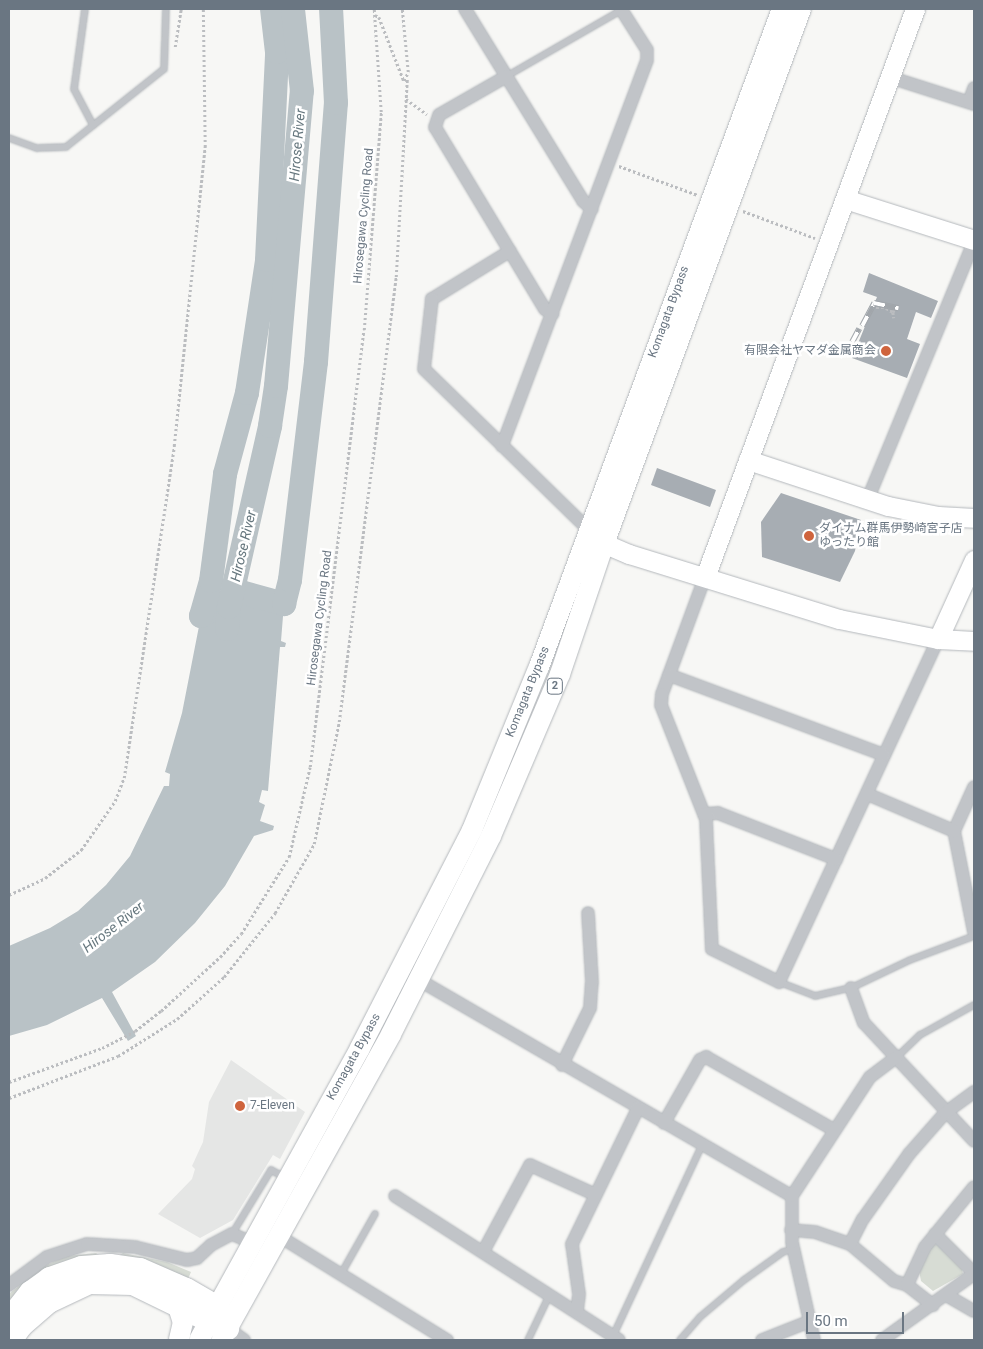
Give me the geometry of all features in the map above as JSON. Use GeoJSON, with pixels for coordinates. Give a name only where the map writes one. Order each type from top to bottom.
{"type":"FeatureCollection","features":[{"type":"Feature","properties":{"kind":"highway"},"geometry":{"type":"LineString","coordinates":[[9,1321],[31,1293],[50,1279],[82,1268],[110,1255],[155,1275],[219,1330]]}},
{"type":"Feature","properties":{"kind":"highway"},"geometry":{"type":"LineString","coordinates":[[10,1340],[21,1325],[48,1301],[89,1282],[133,1283],[177,1304],[219,1330]]}},
{"type":"Feature","properties":{"kind":"main road","name":"Komagata Bypass"},"geometry":{"type":"LineString","coordinates":[[720,203],[782,9]]}},
{"type":"Feature","properties":{"kind":"main road","name":"Komagata Bypass"},"geometry":{"type":"LineString","coordinates":[[219,1330],[253,1242],[424,926],[472,830],[539,668],[597,535],[720,203],[801,9]]}},
{"type":"Feature","properties":{"kind":"main road","name":"Komagata Bypass"},"geometry":{"type":"LineString","coordinates":[[219,1330],[279,1236],[443,936],[491,836],[560,674],[597,535]]}},
{"type":"Feature","properties":{"kind":"main road"},"geometry":{"type":"LineString","coordinates":[[177,1304],[183,1322],[179,1340]]}},
{"type":"Feature","properties":{"kind":"street"},"geometry":{"type":"LineString","coordinates":[[465,9],[584,201],[592,209]]}},
{"type":"Feature","properties":{"kind":"street"},"geometry":{"type":"LineString","coordinates":[[502,446],[610,163],[648,55],[622,9]]}},
{"type":"Feature","properties":{"kind":"street"},"geometry":{"type":"LineString","coordinates":[[915,9],[705,576],[669,675],[661,705],[704,814],[712,949],[779,982],[974,560]]}},
{"type":"Feature","properties":{"kind":"street"},"geometry":{"type":"LineString","coordinates":[[507,76],[436,119],[437,133],[545,308],[553,314]]}},
{"type":"Feature","properties":{"kind":"street"},"geometry":{"type":"LineString","coordinates":[[890,77],[972,103],[974,88]]}},
{"type":"Feature","properties":{"kind":"street"},"geometry":{"type":"LineString","coordinates":[[845,199],[974,241],[867,501]]}},
{"type":"Feature","properties":{"kind":"street"},"geometry":{"type":"LineString","coordinates":[[510,251],[432,299],[423,360],[427,374],[597,535],[629,554],[839,619],[938,639],[974,641]]}},
{"type":"Feature","properties":{"kind":"street"},"geometry":{"type":"LineString","coordinates":[[748,460],[867,501],[938,516],[974,518]]}},
{"type":"Feature","properties":{"kind":"street"},"geometry":{"type":"LineString","coordinates":[[669,675],[884,756]]}},
{"type":"Feature","properties":{"kind":"street"},"geometry":{"type":"LineString","coordinates":[[974,787],[954,831],[974,932]]}},
{"type":"Feature","properties":{"kind":"street"},"geometry":{"type":"LineString","coordinates":[[867,794],[954,831]]}},
{"type":"Feature","properties":{"kind":"street"},"geometry":{"type":"LineString","coordinates":[[704,814],[718,813],[836,859]]}},
{"type":"Feature","properties":{"kind":"street"},"geometry":{"type":"LineString","coordinates":[[562,1065],[590,1008],[592,982],[588,913]]}},
{"type":"Feature","properties":{"kind":"street"},"geometry":{"type":"LineString","coordinates":[[419,980],[562,1065],[792,1196]]}},
{"type":"Feature","properties":{"kind":"street"},"geometry":{"type":"LineString","coordinates":[[851,988],[864,1022],[945,1113],[974,1141]]}},
{"type":"Feature","properties":{"kind":"street"},"geometry":{"type":"LineString","coordinates":[[664,1123],[700,1060],[706,1057],[834,1130]]}},
{"type":"Feature","properties":{"kind":"street"},"geometry":{"type":"LineString","coordinates":[[814,1340],[808,1322],[793,1248],[791,1230],[792,1196],[870,1077],[897,1057]]}},
{"type":"Feature","properties":{"kind":"street"},"geometry":{"type":"LineString","coordinates":[[850,1244],[898,1169],[945,1113],[974,1092]]}},
{"type":"Feature","properties":{"kind":"street"},"geometry":{"type":"LineString","coordinates":[[577,1311],[579,1294],[572,1244],[638,1108]]}},
{"type":"Feature","properties":{"kind":"street"},"geometry":{"type":"LineString","coordinates":[[483,1252],[530,1166],[596,1196]]}},
{"type":"Feature","properties":{"kind":"street"},"geometry":{"type":"LineString","coordinates":[[907,1285],[935,1234],[974,1187]]}},
{"type":"Feature","properties":{"kind":"street"},"geometry":{"type":"LineString","coordinates":[[395,1196],[549,1296],[577,1311],[614,1339]]}},
{"type":"Feature","properties":{"kind":"street"},"geometry":{"type":"LineString","coordinates":[[791,1230],[815,1232],[850,1244],[894,1281],[907,1285],[933,1305]]}},
{"type":"Feature","properties":{"kind":"street"},"geometry":{"type":"LineString","coordinates":[[9,1285],[47,1257],[87,1244],[110,1255],[187,1260],[197,1258],[211,1245],[232,1234],[253,1242]]}},
{"type":"Feature","properties":{"kind":"street"},"geometry":{"type":"LineString","coordinates":[[882,1340],[974,1274],[935,1234]]}},
{"type":"Feature","properties":{"kind":"street"},"geometry":{"type":"LineString","coordinates":[[279,1236],[447,1340]]}},
{"type":"Feature","properties":{"kind":"street"},"geometry":{"type":"LineString","coordinates":[[946,1295],[974,1311]]}},
{"type":"Feature","properties":{"kind":"street"},"geometry":{"type":"LineString","coordinates":[[762,1340],[808,1322]]}},
{"type":"Feature","properties":{"kind":"lane"},"geometry":{"type":"LineString","coordinates":[[85,9],[74,89],[94,125]]}},
{"type":"Feature","properties":{"kind":"lane"},"geometry":{"type":"LineString","coordinates":[[9,138],[37,148],[57,149],[66,147],[164,69],[166,9]]}},
{"type":"Feature","properties":{"kind":"lane"},"geometry":{"type":"LineString","coordinates":[[507,76],[622,9]]}},
{"type":"Feature","properties":{"kind":"lane"},"geometry":{"type":"LineString","coordinates":[[424,926],[443,936]]}},
{"type":"Feature","properties":{"kind":"lane"},"geometry":{"type":"LineString","coordinates":[[779,982],[816,996],[851,988],[910,960],[974,936]]}},
{"type":"Feature","properties":{"kind":"lane"},"geometry":{"type":"LineString","coordinates":[[897,1057],[920,1035],[974,1005]]}},
{"type":"Feature","properties":{"kind":"lane"},"geometry":{"type":"LineString","coordinates":[[614,1339],[702,1145]]}},
{"type":"Feature","properties":{"kind":"lane"},"geometry":{"type":"LineString","coordinates":[[232,1234],[271,1170],[287,1179]]}},
{"type":"Feature","properties":{"kind":"lane"},"geometry":{"type":"LineString","coordinates":[[341,1274],[375,1214]]}},
{"type":"Feature","properties":{"kind":"lane"},"geometry":{"type":"LineString","coordinates":[[680,1340],[700,1317],[736,1286],[783,1252],[793,1248]]}},
{"type":"Feature","properties":{"kind":"lane"},"geometry":{"type":"LineString","coordinates":[[528,1340],[549,1296]]}},
{"type":"Feature","properties":{"kind":"path"},"geometry":{"type":"LineString","coordinates":[[9,895],[44,878],[81,850],[115,801],[124,778],[174,446],[205,147],[203,9]]}},
{"type":"Feature","properties":{"kind":"path","name":"Hirosegawa Cycling Road"},"geometry":{"type":"LineString","coordinates":[[9,1082],[70,1062],[135,1031],[194,982],[240,934],[289,857],[301,814],[310,767],[364,330],[380,112],[374,9]]}},
{"type":"Feature","properties":{"kind":"path"},"geometry":{"type":"LineString","coordinates":[[9,1098],[118,1056],[177,1019],[224,977],[275,913],[314,844],[339,722],[396,276],[407,78],[402,9]]}},
{"type":"Feature","properties":{"kind":"path"},"geometry":{"type":"LineString","coordinates":[[375,15],[379,17],[402,80],[407,78]]}},
{"type":"Feature","properties":{"kind":"path"},"geometry":{"type":"LineString","coordinates":[[406,99],[436,119]]}},
{"type":"Feature","properties":{"kind":"path"},"geometry":{"type":"LineString","coordinates":[[610,163],[828,242]]}},
{"type":"Feature","properties":{"kind":"path"},"geometry":{"type":"LineString","coordinates":[[871,308],[882,306],[893,312]]}},
{"type":"Feature","properties":{"kind":"path"},"geometry":{"type":"LineString","coordinates":[[894,318],[895,306]]}},
{"type":"Feature","properties":{"kind":"shaded area"},"geometry":{"type":"Polygon","coordinates":[[[231,1060],[305,1112],[280,1159],[273,1155],[233,1220],[200,1238],[158,1214],[192,1179],[195,1169],[192,1166],[203,1142],[209,1102],[231,1060]]]}},
{"type":"Feature","properties":{"kind":"shaded area"},"geometry":{"type":"Polygon","coordinates":[[[939,1244],[961,1265],[963,1274],[933,1291],[921,1281],[919,1270],[931,1245],[939,1244]]]}},
{"type":"Feature","properties":{"kind":"shaded area"},"geometry":{"type":"Polygon","coordinates":[[[96,1253],[102,1257],[9,1307],[10,1293],[46,1265],[67,1256],[96,1253]]]}},
{"type":"Feature","properties":{"kind":"shaded area"},"geometry":{"type":"Polygon","coordinates":[[[123,1253],[167,1262],[191,1272],[187,1281],[118,1256],[123,1253]]]}},
{"type":"Feature","properties":{"kind":"water"},"geometry":{"type":"Polygon","coordinates":[[[241,592],[284,604],[281,641],[286,643],[285,647],[280,647],[268,791],[262,790],[259,802],[265,805],[260,821],[274,826],[273,830],[254,836],[225,886],[195,923],[155,962],[112,992],[136,1036],[128,1041],[102,998],[47,1025],[9,1036],[9,946],[50,928],[78,911],[106,885],[130,856],[164,786],[169,786],[170,774],[165,772],[182,713],[201,616],[241,592]]]}},
{"type":"Feature","properties":{"kind":"building"},"geometry":{"type":"Polygon","coordinates":[[[869,273],[938,301],[931,318],[916,312],[907,339],[920,344],[907,378],[852,358],[877,297],[863,292],[869,273]]]}},
{"type":"Feature","properties":{"kind":"building"},"geometry":{"type":"Polygon","coordinates":[[[657,468],[716,490],[710,507],[651,485],[657,468]]]}},
{"type":"Feature","properties":{"kind":"building","name":"ダイナム群馬伊勢崎宮子店 ゆったり館"},"geometry":{"type":"Polygon","coordinates":[[[781,493],[861,520],[855,551],[840,582],[762,557],[761,522],[781,493]]]}},
{"type":"Feature","properties":{"kind":"waterway"},"geometry":{"type":"LineString","coordinates":[[201,616],[211,581],[225,474],[247,393],[267,260],[277,52],[272,9]]}},
{"type":"Feature","properties":{"kind":"waterway","name":"Hirose River"},"geometry":{"type":"LineString","coordinates":[[227,629],[229,607],[270,426],[276,386],[302,91],[293,9]]}},
{"type":"Feature","properties":{"kind":"waterway"},"geometry":{"type":"LineString","coordinates":[[201,616],[241,592],[284,604],[290,580],[316,362],[336,103],[331,9]]}},
{"type":"Feature","properties":{"kind":"railway"},"geometry":{"type":"LineString","coordinates":[[862,326],[874,303],[898,308]]}},
{"type":"Feature","properties":{"kind":"railway"},"geometry":{"type":"LineString","coordinates":[[852,342],[859,329]]}},
{"type":"Feature","properties":{"kind":"place","name":"有限会社ヤマダ金属商会"},"geometry":{"type":"Point","coordinates":[886,351]}},
{"type":"Feature","properties":{"kind":"place","name":"ダイナム群馬伊勢崎宮子店 ゆったり館"},"geometry":{"type":"Point","coordinates":[809,536]}},
{"type":"Feature","properties":{"kind":"place","name":"7-Eleven"},"geometry":{"type":"Point","coordinates":[240,1106]}}]}
